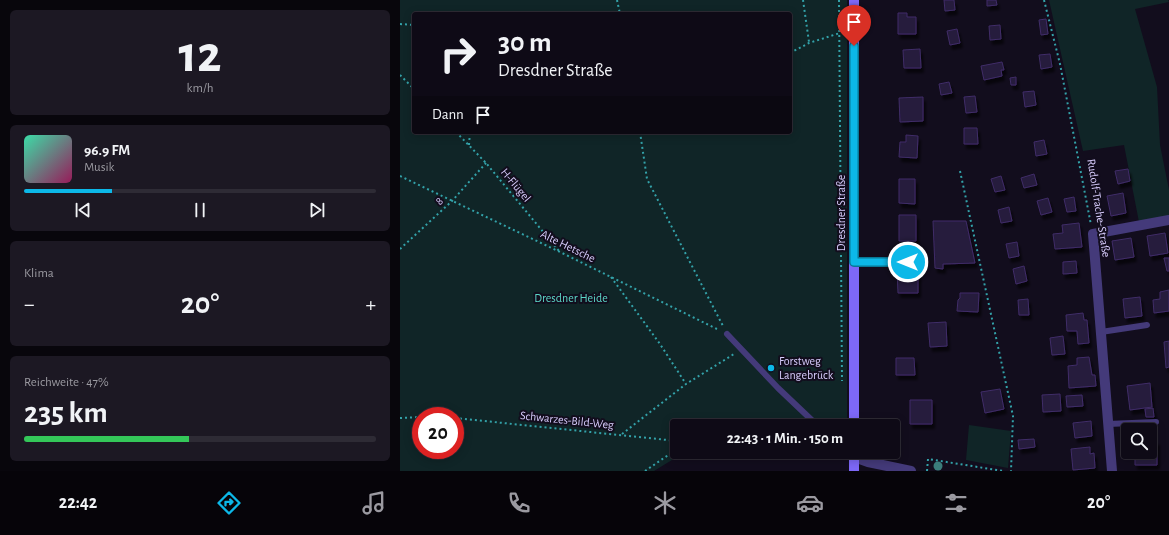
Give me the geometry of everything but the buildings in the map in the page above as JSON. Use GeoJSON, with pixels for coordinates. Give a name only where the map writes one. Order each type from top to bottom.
{"type":"FeatureCollection","features":[{"type":"Feature","properties":{"kind":"main road","name":"Dresdner Straße"},"geometry":{"type":"LineString","coordinates":[[854,0],[854,419]]}},
{"type":"Feature","properties":{"kind":"main road"},"geometry":{"type":"LineString","coordinates":[[853,459],[854,471]]}},
{"type":"Feature","properties":{"kind":"street"},"geometry":{"type":"LineString","coordinates":[[1092,234],[1169,220]]}},
{"type":"Feature","properties":{"kind":"street","name":"Rudolf-Trache-Straße"},"geometry":{"type":"LineString","coordinates":[[1092,234],[1112,471]]}},
{"type":"Feature","properties":{"kind":"street"},"geometry":{"type":"LineString","coordinates":[[862,459],[868,462],[911,471]]}},
{"type":"Feature","properties":{"kind":"lane"},"geometry":{"type":"LineString","coordinates":[[854,262],[922,262]]}},
{"type":"Feature","properties":{"kind":"lane"},"geometry":{"type":"LineString","coordinates":[[1101,332],[1146,325]]}},
{"type":"Feature","properties":{"kind":"lane"},"geometry":{"type":"LineString","coordinates":[[727,334],[778,388],[811,419]]}},
{"type":"Feature","properties":{"kind":"lane"},"geometry":{"type":"LineString","coordinates":[[1108,424],[1156,422]]}},
{"type":"Feature","properties":{"kind":"path"},"geometry":{"type":"LineString","coordinates":[[617,0],[620,12]]}},
{"type":"Feature","properties":{"kind":"path"},"geometry":{"type":"LineString","coordinates":[[803,0],[809,43]]}},
{"type":"Feature","properties":{"kind":"path"},"geometry":{"type":"LineString","coordinates":[[839,0],[842,387]]}},
{"type":"Feature","properties":{"kind":"path","name":"Rudolf-Trache-Straße"},"geometry":{"type":"LineString","coordinates":[[1044,0],[1060,64],[1092,234]]}},
{"type":"Feature","properties":{"kind":"path"},"geometry":{"type":"LineString","coordinates":[[400,24],[412,25]]}},
{"type":"Feature","properties":{"kind":"path"},"geometry":{"type":"LineString","coordinates":[[792,52],[809,43],[840,34]]}},
{"type":"Feature","properties":{"kind":"path"},"geometry":{"type":"LineString","coordinates":[[400,75],[412,87]]}},
{"type":"Feature","properties":{"kind":"path","name":"H-Flügel"},"geometry":{"type":"LineString","coordinates":[[458,134],[486,164],[560,252]]}},
{"type":"Feature","properties":{"kind":"path"},"geometry":{"type":"LineString","coordinates":[[469,146],[470,134]]}},
{"type":"Feature","properties":{"kind":"path"},"geometry":{"type":"LineString","coordinates":[[640,134],[647,179],[727,334]]}},
{"type":"Feature","properties":{"kind":"path","name":"8"},"geometry":{"type":"LineString","coordinates":[[400,249],[452,201],[486,164]]}},
{"type":"Feature","properties":{"kind":"path"},"geometry":{"type":"LineString","coordinates":[[960,171],[1013,416],[1011,471]]}},
{"type":"Feature","properties":{"kind":"path","name":"Alte Hetsche"},"geometry":{"type":"LineString","coordinates":[[400,176],[727,334]]}},
{"type":"Feature","properties":{"kind":"path"},"geometry":{"type":"LineString","coordinates":[[611,277],[660,344],[686,384]]}},
{"type":"Feature","properties":{"kind":"path"},"geometry":{"type":"LineString","coordinates":[[622,434],[686,384],[741,349]]}},
{"type":"Feature","properties":{"kind":"path"},"geometry":{"type":"LineString","coordinates":[[400,418],[412,417]]}},
{"type":"Feature","properties":{"kind":"path","name":"Schwarzes-Bild-Weg"},"geometry":{"type":"LineString","coordinates":[[464,419],[670,440]]}},
{"type":"Feature","properties":{"kind":"path"},"geometry":{"type":"LineString","coordinates":[[645,471],[670,454]]}},
{"type":"Feature","properties":{"kind":"path"},"geometry":{"type":"LineString","coordinates":[[927,471],[928,459],[1003,471]]}},
{"type":"Feature","properties":{"kind":"green space","name":"Dresdner Heide"},"geometry":{"type":"Polygon","coordinates":[[[400,0],[847,0],[847,419],[670,419],[670,459],[674,459],[654,471],[400,471],[400,0]]]}},
{"type":"Feature","properties":{"kind":"green space"},"geometry":{"type":"Polygon","coordinates":[[[1049,0],[1168,0],[1169,2],[1135,9],[1157,87],[1160,145],[1169,190],[1169,218],[1139,222],[1124,145],[1083,151],[1049,0]]]}},
{"type":"Feature","properties":{"kind":"green space"},"geometry":{"type":"Polygon","coordinates":[[[969,425],[1011,431],[1008,468],[966,460],[969,425]]]}},
{"type":"Feature","properties":{"kind":"place","name":"Forstweg Langebrück"},"geometry":{"type":"Point","coordinates":[771,368]}},
{"type":"Feature","properties":{"kind":"route"},"geometry":{"type":"LineString","coordinates":[[854,46],[854,262],[908,262]]}}]}
